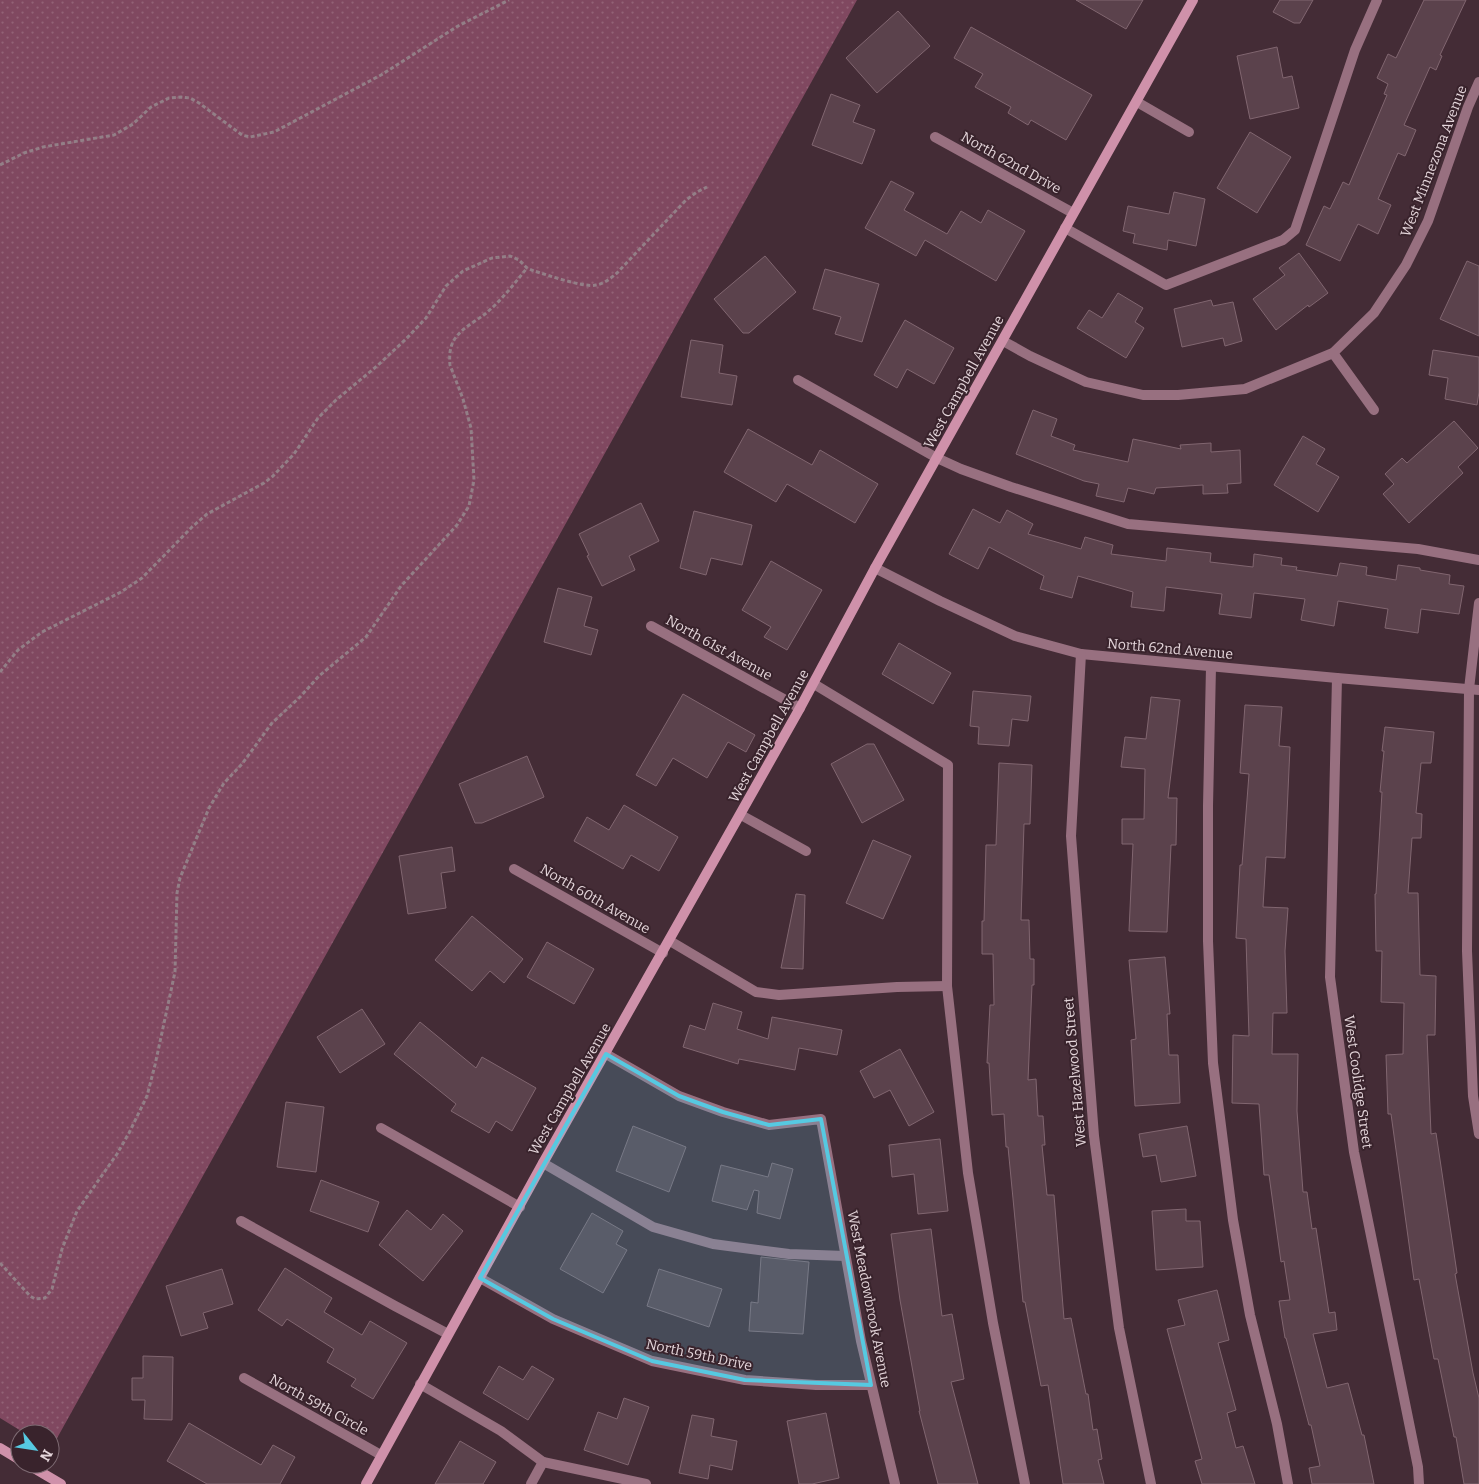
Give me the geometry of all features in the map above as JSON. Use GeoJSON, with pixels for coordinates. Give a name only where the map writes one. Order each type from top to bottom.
{"type":"FeatureCollection","features":[{"type":"Feature","properties":{"kind":"street","name":"West Campbell Avenue"},"geometry":{"type":"LineString","coordinates":[[366,1484],[448,1334],[741,815],[814,684],[875,568],[1193,0]]}},
{"type":"Feature","properties":{"kind":"street"},"geometry":{"type":"LineString","coordinates":[[1065,228],[1166,285],[1283,240],[1295,230],[1355,50],[1377,0]]}},
{"type":"Feature","properties":{"kind":"street","name":"West Minnezona Avenue"},"geometry":{"type":"LineString","coordinates":[[1003,341],[1086,382],[1143,395],[1178,395],[1246,389],[1333,353],[1374,313],[1406,265],[1428,221],[1468,107],[1479,82]]}},
{"type":"Feature","properties":{"kind":"street"},"geometry":{"type":"LineString","coordinates":[[1137,102],[1189,132]]}},
{"type":"Feature","properties":{"kind":"street","name":"North 62nd Drive"},"geometry":{"type":"LineString","coordinates":[[935,137],[1073,213]]}},
{"type":"Feature","properties":{"kind":"street"},"geometry":{"type":"LineString","coordinates":[[1333,353],[1374,410]]}},
{"type":"Feature","properties":{"kind":"street"},"geometry":{"type":"LineString","coordinates":[[798,380],[960,469],[1128,524],[1418,549],[1479,560]]}},
{"type":"Feature","properties":{"kind":"street","name":"North 62nd Avenue"},"geometry":{"type":"LineString","coordinates":[[875,568],[1015,636],[1081,654],[1474,689]]}},
{"type":"Feature","properties":{"kind":"street"},"geometry":{"type":"LineString","coordinates":[[1479,603],[1474,689],[1467,951],[1473,1096],[1479,1134]]}},
{"type":"Feature","properties":{"kind":"street","name":"North 61st Avenue"},"geometry":{"type":"LineString","coordinates":[[651,626],[800,708]]}},
{"type":"Feature","properties":{"kind":"street","name":"West Hazelwood Street"},"geometry":{"type":"LineString","coordinates":[[1081,654],[1071,836],[1094,1136],[1119,1328],[1151,1484]]}},
{"type":"Feature","properties":{"kind":"street"},"geometry":{"type":"LineString","coordinates":[[1211,667],[1208,922],[1213,1063],[1233,1220],[1250,1315],[1277,1424],[1288,1484]]}},
{"type":"Feature","properties":{"kind":"street","name":"West Coolidge Street"},"geometry":{"type":"LineString","coordinates":[[1337,678],[1330,978],[1354,1152],[1416,1457],[1418,1484]]}},
{"type":"Feature","properties":{"kind":"street"},"geometry":{"type":"LineString","coordinates":[[814,684],[948,765],[948,986],[968,1173],[992,1323],[1025,1484]]}},
{"type":"Feature","properties":{"kind":"street"},"geometry":{"type":"LineString","coordinates":[[741,815],[806,851]]}},
{"type":"Feature","properties":{"kind":"street","name":"North 60th Avenue"},"geometry":{"type":"LineString","coordinates":[[514,869],[663,953]]}},
{"type":"Feature","properties":{"kind":"street"},"geometry":{"type":"LineString","coordinates":[[670,941],[756,992],[780,995],[898,987],[948,986]]}},
{"type":"Feature","properties":{"kind":"street","name":"West Meadowbrook Avenue"},"geometry":{"type":"LineString","coordinates":[[606,1054],[679,1096],[722,1112],[769,1125],[821,1119],[845,1256],[871,1385],[895,1484]]}},
{"type":"Feature","properties":{"kind":"street"},"geometry":{"type":"LineString","coordinates":[[381,1128],[520,1207]]}},
{"type":"Feature","properties":{"kind":"street"},"geometry":{"type":"LineString","coordinates":[[544,1163],[653,1227],[713,1244],[789,1254],[845,1256]]}},
{"type":"Feature","properties":{"kind":"street"},"geometry":{"type":"LineString","coordinates":[[241,1221],[448,1334]]}},
{"type":"Feature","properties":{"kind":"street","name":"North 59th Drive"},"geometry":{"type":"LineString","coordinates":[[480,1278],[553,1319],[652,1361],[745,1380],[816,1385],[871,1385]]}},
{"type":"Feature","properties":{"kind":"street","name":"North 59th Circle"},"geometry":{"type":"LineString","coordinates":[[244,1378],[381,1455]]}},
{"type":"Feature","properties":{"kind":"street"},"geometry":{"type":"LineString","coordinates":[[420,1384],[501,1431],[542,1462],[646,1484]]}},
{"type":"Feature","properties":{"kind":"street"},"geometry":{"type":"LineString","coordinates":[[531,1484],[542,1462]]}},
{"type":"Feature","properties":{"kind":"street"},"geometry":{"type":"LineString","coordinates":[[44,1474],[61,1484]]}},
{"type":"Feature","properties":{"kind":"path"},"geometry":{"type":"LineString","coordinates":[[0,165],[24,153],[43,147],[114,135],[133,124],[151,107],[169,98],[181,96],[199,103],[232,130],[242,135],[256,136],[274,132],[381,75],[458,26],[509,0]]}},
{"type":"Feature","properties":{"kind":"path"},"geometry":{"type":"LineString","coordinates":[[0,672],[18,650],[42,632],[127,588],[154,566],[207,514],[264,483],[273,476],[294,454],[318,418],[336,400],[406,340],[426,318],[446,286],[463,271],[492,258],[510,256],[519,260],[527,268],[596,286],[616,273],[686,200],[707,187]]}},
{"type":"Feature","properties":{"kind":"path"},"geometry":{"type":"LineString","coordinates":[[0,1264],[30,1296],[35,1299],[45,1298],[52,1289],[62,1249],[77,1212],[117,1154],[140,1112],[152,1080],[175,972],[180,878],[192,846],[215,797],[272,724],[319,676],[366,637],[401,586],[464,516],[472,494],[473,448],[468,414],[450,365],[450,348],[457,335],[486,313],[527,268]]}},
{"type":"Feature","properties":{"kind":"highlighted area"},"geometry":{"type":"Polygon","coordinates":[[[606,1054],[679,1096],[723,1112],[769,1125],[821,1119],[871,1385],[745,1380],[652,1361],[553,1319],[480,1278],[606,1054]]]}},
{"type":"Feature","properties":{"kind":"shaded area"},"geometry":{"type":"Polygon","coordinates":[[[0,0],[857,0],[60,1433],[60,1424],[10,1424],[0,1418],[0,0]]]}},
{"type":"Feature","properties":{"kind":"building"},"geometry":{"type":"Polygon","coordinates":[[[1076,0],[1143,0],[1126,29],[1076,0]]]}},
{"type":"Feature","properties":{"kind":"building"},"geometry":{"type":"Polygon","coordinates":[[[1280,0],[1313,0],[1300,23],[1294,23],[1273,12],[1280,0]]]}},
{"type":"Feature","properties":{"kind":"building"},"geometry":{"type":"Polygon","coordinates":[[[1424,0],[1466,0],[1440,55],[1442,56],[1436,70],[1430,67],[1404,125],[1416,130],[1405,156],[1398,153],[1378,199],[1391,205],[1378,234],[1358,224],[1340,261],[1306,245],[1324,206],[1330,209],[1343,182],[1349,185],[1387,95],[1384,94],[1388,84],[1377,78],[1388,54],[1396,58],[1424,0]]]}},
{"type":"Feature","properties":{"kind":"building"},"geometry":{"type":"Polygon","coordinates":[[[898,11],[930,46],[877,93],[846,58],[898,11]]]}},
{"type":"Feature","properties":{"kind":"building"},"geometry":{"type":"Polygon","coordinates":[[[971,27],[1092,95],[1066,140],[1031,120],[1028,125],[1008,113],[1011,107],[975,87],[983,74],[954,58],[971,27]]]}},
{"type":"Feature","properties":{"kind":"building"},"geometry":{"type":"Polygon","coordinates":[[[1277,47],[1283,78],[1292,76],[1299,108],[1250,119],[1237,56],[1277,47]]]}},
{"type":"Feature","properties":{"kind":"building"},"geometry":{"type":"Polygon","coordinates":[[[831,94],[860,105],[853,122],[875,130],[862,164],[812,145],[831,94]]]}},
{"type":"Feature","properties":{"kind":"building"},"geometry":{"type":"Polygon","coordinates":[[[1250,132],[1291,157],[1257,213],[1217,188],[1250,132]]]}},
{"type":"Feature","properties":{"kind":"building"},"geometry":{"type":"Polygon","coordinates":[[[891,181],[914,193],[904,210],[947,234],[961,211],[981,223],[988,210],[1025,231],[996,281],[925,240],[916,256],[865,228],[891,181]]]}},
{"type":"Feature","properties":{"kind":"building"},"geometry":{"type":"Polygon","coordinates":[[[1174,192],[1205,199],[1196,246],[1168,240],[1167,250],[1133,243],[1135,234],[1123,231],[1128,206],[1169,214],[1174,192]]]}},
{"type":"Feature","properties":{"kind":"building"},"geometry":{"type":"Polygon","coordinates":[[[1299,253],[1328,293],[1309,307],[1308,305],[1276,330],[1253,299],[1285,275],[1279,268],[1299,253]]]}},
{"type":"Feature","properties":{"kind":"building"},"geometry":{"type":"Polygon","coordinates":[[[765,256],[796,292],[749,333],[743,333],[714,299],[765,256]]]}},
{"type":"Feature","properties":{"kind":"building"},"geometry":{"type":"Polygon","coordinates":[[[1467,261],[1479,266],[1479,336],[1440,319],[1467,261]]]}},
{"type":"Feature","properties":{"kind":"building"},"geometry":{"type":"Polygon","coordinates":[[[825,269],[879,284],[862,342],[835,334],[841,317],[813,309],[825,269]]]}},
{"type":"Feature","properties":{"kind":"building"},"geometry":{"type":"Polygon","coordinates":[[[1118,293],[1143,308],[1135,322],[1144,328],[1126,358],[1077,328],[1089,310],[1102,318],[1118,293]]]}},
{"type":"Feature","properties":{"kind":"building"},"geometry":{"type":"Polygon","coordinates":[[[1211,300],[1213,306],[1233,302],[1242,341],[1225,346],[1223,338],[1182,347],[1174,309],[1211,300]]]}},
{"type":"Feature","properties":{"kind":"building"},"geometry":{"type":"Polygon","coordinates":[[[905,320],[954,348],[934,384],[907,369],[897,388],[874,375],[905,320]]]}},
{"type":"Feature","properties":{"kind":"building"},"geometry":{"type":"Polygon","coordinates":[[[691,340],[723,345],[719,373],[737,376],[732,405],[681,397],[691,340]]]}},
{"type":"Feature","properties":{"kind":"building"},"geometry":{"type":"Polygon","coordinates":[[[1433,350],[1479,357],[1477,405],[1445,399],[1448,378],[1429,375],[1433,350]]]}},
{"type":"Feature","properties":{"kind":"building"},"geometry":{"type":"Polygon","coordinates":[[[1033,410],[1057,419],[1051,436],[1075,445],[1073,450],[1128,462],[1133,439],[1181,449],[1180,445],[1211,443],[1211,452],[1240,450],[1241,483],[1227,484],[1228,493],[1203,494],[1203,485],[1156,488],[1154,494],[1128,488],[1124,502],[1096,496],[1099,484],[1084,481],[1016,454],[1033,410]]]}},
{"type":"Feature","properties":{"kind":"building"},"geometry":{"type":"Polygon","coordinates":[[[1454,421],[1478,448],[1458,467],[1463,473],[1409,523],[1383,494],[1394,484],[1385,474],[1402,458],[1407,463],[1454,421]]]}},
{"type":"Feature","properties":{"kind":"building"},"geometry":{"type":"Polygon","coordinates":[[[748,429],[812,465],[820,450],[878,484],[855,523],[787,484],[776,502],[724,472],[748,429]]]}},
{"type":"Feature","properties":{"kind":"building"},"geometry":{"type":"Polygon","coordinates":[[[1303,436],[1325,449],[1316,464],[1339,477],[1318,512],[1274,485],[1303,436]]]}},
{"type":"Feature","properties":{"kind":"building"},"geometry":{"type":"Polygon","coordinates":[[[641,503],[659,541],[629,556],[635,570],[602,586],[587,556],[589,555],[579,534],[641,503]]]}},
{"type":"Feature","properties":{"kind":"building"},"geometry":{"type":"Polygon","coordinates":[[[973,509],[1000,523],[1007,510],[1033,524],[1028,534],[1081,549],[1085,537],[1113,545],[1111,554],[1166,561],[1167,548],[1211,553],[1210,562],[1253,567],[1254,554],[1282,558],[1281,565],[1297,567],[1296,570],[1337,576],[1340,563],[1367,567],[1366,575],[1396,580],[1398,565],[1420,568],[1420,570],[1450,575],[1449,584],[1464,586],[1459,614],[1421,609],[1418,633],[1385,628],[1388,609],[1338,601],[1334,626],[1301,620],[1305,599],[1254,593],[1251,618],[1219,614],[1222,594],[1166,587],[1164,611],[1131,607],[1133,592],[1078,576],[1072,598],[1040,589],[1044,576],[989,547],[978,569],[949,554],[973,509]]]}},
{"type":"Feature","properties":{"kind":"building"},"geometry":{"type":"Polygon","coordinates":[[[694,511],[752,525],[742,565],[711,558],[706,575],[680,568],[694,511]]]}},
{"type":"Feature","properties":{"kind":"building"},"geometry":{"type":"Polygon","coordinates":[[[771,561],[822,590],[787,650],[764,637],[771,627],[742,610],[771,561]]]}},
{"type":"Feature","properties":{"kind":"building"},"geometry":{"type":"Polygon","coordinates":[[[558,588],[592,597],[584,626],[598,630],[591,655],[544,642],[558,588]]]}},
{"type":"Feature","properties":{"kind":"building"},"geometry":{"type":"Polygon","coordinates":[[[899,643],[951,673],[933,704],[882,674],[899,643]]]}},
{"type":"Feature","properties":{"kind":"building"},"geometry":{"type":"Polygon","coordinates":[[[973,691],[1031,696],[1028,721],[1012,719],[1009,746],[978,744],[979,727],[970,726],[973,691]]]}},
{"type":"Feature","properties":{"kind":"building"},"geometry":{"type":"Polygon","coordinates":[[[683,694],[755,735],[746,752],[728,742],[707,778],[673,758],[656,786],[636,775],[683,694]]]}},
{"type":"Feature","properties":{"kind":"building"},"geometry":{"type":"Polygon","coordinates":[[[1151,697],[1180,700],[1168,798],[1177,798],[1176,845],[1171,845],[1167,932],[1129,931],[1133,844],[1122,844],[1122,819],[1144,819],[1145,769],[1121,767],[1125,737],[1146,739],[1151,697]]]}},
{"type":"Feature","properties":{"kind":"building"},"geometry":{"type":"Polygon","coordinates":[[[1245,705],[1282,707],[1279,746],[1290,747],[1285,858],[1266,857],[1263,907],[1288,908],[1285,951],[1287,1013],[1273,1013],[1272,1054],[1298,1054],[1297,1111],[1303,1192],[1307,1192],[1312,1229],[1316,1228],[1329,1313],[1335,1312],[1337,1330],[1313,1334],[1327,1388],[1348,1383],[1362,1435],[1364,1435],[1374,1484],[1312,1484],[1309,1468],[1320,1466],[1311,1425],[1309,1425],[1285,1338],[1279,1301],[1290,1300],[1284,1261],[1281,1262],[1269,1175],[1264,1175],[1259,1104],[1232,1103],[1233,1035],[1249,1036],[1246,939],[1236,938],[1240,865],[1242,865],[1249,774],[1240,773],[1245,705]]]}},
{"type":"Feature","properties":{"kind":"building"},"geometry":{"type":"Polygon","coordinates":[[[1385,727],[1434,732],[1431,763],[1421,763],[1416,813],[1422,814],[1421,838],[1412,838],[1408,893],[1418,893],[1420,975],[1436,976],[1435,1035],[1427,1035],[1431,1134],[1436,1133],[1457,1273],[1455,1274],[1479,1398],[1479,1484],[1464,1484],[1456,1437],[1454,1437],[1438,1359],[1434,1359],[1419,1279],[1414,1280],[1391,1114],[1388,1114],[1386,1055],[1403,1054],[1404,1003],[1381,1002],[1382,951],[1376,951],[1375,894],[1382,792],[1380,792],[1384,751],[1382,751],[1385,727]]]}},
{"type":"Feature","properties":{"kind":"building"},"geometry":{"type":"Polygon","coordinates":[[[867,744],[874,744],[904,800],[862,823],[831,764],[867,744]]]}},
{"type":"Feature","properties":{"kind":"building"},"geometry":{"type":"Polygon","coordinates":[[[527,756],[544,797],[482,823],[475,823],[459,784],[527,756]]]}},
{"type":"Feature","properties":{"kind":"building"},"geometry":{"type":"Polygon","coordinates":[[[999,763],[1032,765],[1030,824],[1024,824],[1021,920],[1029,920],[1030,959],[1034,959],[1028,1080],[1036,1079],[1038,1116],[1043,1116],[1045,1145],[1042,1145],[1047,1195],[1054,1195],[1064,1319],[1071,1318],[1086,1394],[1088,1394],[1093,1430],[1097,1429],[1102,1459],[1098,1460],[1104,1484],[1063,1484],[1048,1385],[1041,1386],[1025,1302],[1023,1302],[1004,1114],[992,1115],[989,1063],[987,1063],[990,1005],[994,1005],[993,954],[982,954],[982,921],[984,921],[986,845],[996,845],[999,763]]]}},
{"type":"Feature","properties":{"kind":"building"},"geometry":{"type":"Polygon","coordinates":[[[624,805],[678,837],[659,871],[631,855],[623,869],[574,841],[587,817],[609,830],[624,805]]]}},
{"type":"Feature","properties":{"kind":"building"},"geometry":{"type":"Polygon","coordinates":[[[873,840],[911,856],[883,919],[846,903],[873,840]]]}},
{"type":"Feature","properties":{"kind":"building"},"geometry":{"type":"Polygon","coordinates":[[[452,847],[455,871],[441,873],[446,908],[408,914],[399,856],[452,847]]]}},
{"type":"Feature","properties":{"kind":"building"},"geometry":{"type":"Polygon","coordinates":[[[796,894],[805,895],[803,969],[781,968],[796,894]]]}},
{"type":"Feature","properties":{"kind":"building"},"geometry":{"type":"Polygon","coordinates":[[[472,916],[523,959],[504,983],[490,971],[472,991],[435,960],[472,916]]]}},
{"type":"Feature","properties":{"kind":"building"},"geometry":{"type":"Polygon","coordinates":[[[547,942],[594,969],[574,1004],[527,977],[547,942]]]}},
{"type":"Feature","properties":{"kind":"building"},"geometry":{"type":"Polygon","coordinates":[[[1165,957],[1170,1014],[1167,1014],[1169,1055],[1178,1055],[1180,1103],[1135,1106],[1131,1040],[1136,1039],[1129,960],[1165,957]]]}},
{"type":"Feature","properties":{"kind":"building"},"geometry":{"type":"Polygon","coordinates":[[[713,1003],[742,1012],[737,1029],[768,1039],[772,1017],[842,1030],[837,1055],[799,1048],[795,1070],[739,1059],[738,1064],[683,1047],[690,1025],[705,1030],[713,1003]]]}},
{"type":"Feature","properties":{"kind":"building"},"geometry":{"type":"Polygon","coordinates":[[[362,1009],[385,1044],[340,1073],[317,1037],[362,1009]]]}},
{"type":"Feature","properties":{"kind":"building"},"geometry":{"type":"Polygon","coordinates":[[[420,1022],[476,1068],[482,1057],[536,1088],[512,1131],[496,1121],[489,1133],[451,1111],[456,1104],[394,1054],[420,1022]]]}},
{"type":"Feature","properties":{"kind":"building"},"geometry":{"type":"Polygon","coordinates":[[[900,1049],[934,1112],[909,1126],[890,1090],[874,1098],[860,1071],[900,1049]]]}},
{"type":"Feature","properties":{"kind":"building"},"geometry":{"type":"Polygon","coordinates":[[[286,1102],[324,1107],[316,1172],[277,1167],[286,1102]]]}},
{"type":"Feature","properties":{"kind":"building"},"geometry":{"type":"Polygon","coordinates":[[[633,1126],[686,1147],[669,1192],[616,1171],[633,1126]]]}},
{"type":"Feature","properties":{"kind":"building"},"geometry":{"type":"Polygon","coordinates":[[[1187,1126],[1196,1176],[1161,1182],[1156,1155],[1143,1157],[1139,1134],[1187,1126]]]}},
{"type":"Feature","properties":{"kind":"building"},"geometry":{"type":"Polygon","coordinates":[[[940,1139],[948,1211],[918,1214],[914,1174],[892,1177],[889,1145],[940,1139]]]}},
{"type":"Feature","properties":{"kind":"building"},"geometry":{"type":"Polygon","coordinates":[[[772,1163],[793,1169],[780,1219],[757,1213],[759,1191],[754,1190],[747,1210],[712,1201],[721,1165],[768,1177],[772,1163]]]}},
{"type":"Feature","properties":{"kind":"building"},"geometry":{"type":"Polygon","coordinates":[[[321,1180],[379,1202],[368,1232],[310,1211],[321,1180]]]}},
{"type":"Feature","properties":{"kind":"building"},"geometry":{"type":"Polygon","coordinates":[[[1186,1209],[1186,1221],[1200,1221],[1203,1267],[1156,1270],[1152,1211],[1186,1209]]]}},
{"type":"Feature","properties":{"kind":"building"},"geometry":{"type":"Polygon","coordinates":[[[407,1210],[431,1230],[443,1214],[463,1231],[423,1281],[379,1245],[407,1210]]]}},
{"type":"Feature","properties":{"kind":"building"},"geometry":{"type":"Polygon","coordinates":[[[592,1213],[623,1231],[616,1244],[627,1250],[603,1293],[560,1269],[592,1213]]]}},
{"type":"Feature","properties":{"kind":"building"},"geometry":{"type":"Polygon","coordinates":[[[931,1229],[942,1316],[952,1314],[964,1379],[951,1382],[978,1484],[938,1484],[919,1411],[891,1234],[931,1229]]]}},
{"type":"Feature","properties":{"kind":"building"},"geometry":{"type":"Polygon","coordinates":[[[761,1257],[809,1262],[803,1334],[749,1331],[751,1302],[758,1303],[761,1257]]]}},
{"type":"Feature","properties":{"kind":"building"},"geometry":{"type":"Polygon","coordinates":[[[285,1268],[332,1298],[324,1312],[362,1335],[370,1321],[407,1343],[373,1399],[351,1386],[356,1379],[327,1362],[334,1349],[287,1319],[282,1326],[258,1310],[285,1268]]]}},
{"type":"Feature","properties":{"kind":"building"},"geometry":{"type":"Polygon","coordinates":[[[222,1269],[233,1304],[203,1313],[208,1328],[181,1336],[166,1286],[222,1269]]]}},
{"type":"Feature","properties":{"kind":"building"},"geometry":{"type":"Polygon","coordinates":[[[659,1269],[722,1289],[709,1327],[647,1306],[659,1269]]]}},
{"type":"Feature","properties":{"kind":"building"},"geometry":{"type":"Polygon","coordinates":[[[1217,1290],[1229,1340],[1218,1343],[1236,1410],[1227,1413],[1236,1448],[1243,1446],[1255,1484],[1202,1484],[1195,1461],[1202,1459],[1167,1329],[1185,1325],[1178,1300],[1217,1290]]]}},
{"type":"Feature","properties":{"kind":"building"},"geometry":{"type":"Polygon","coordinates":[[[143,1356],[173,1357],[172,1420],[144,1419],[145,1400],[132,1400],[132,1378],[143,1378],[143,1356]]]}},
{"type":"Feature","properties":{"kind":"building"},"geometry":{"type":"Polygon","coordinates":[[[499,1366],[523,1380],[532,1366],[554,1379],[528,1420],[483,1393],[499,1366]]]}},
{"type":"Feature","properties":{"kind":"building"},"geometry":{"type":"Polygon","coordinates":[[[624,1398],[649,1407],[628,1465],[584,1450],[598,1412],[617,1419],[624,1398]]]}},
{"type":"Feature","properties":{"kind":"building"},"geometry":{"type":"Polygon","coordinates":[[[826,1413],[839,1478],[812,1484],[799,1484],[787,1421],[826,1413]]]}},
{"type":"Feature","properties":{"kind":"building"},"geometry":{"type":"Polygon","coordinates":[[[692,1415],[714,1419],[711,1436],[737,1441],[732,1470],[710,1465],[708,1479],[679,1473],[692,1415]]]}},
{"type":"Feature","properties":{"kind":"building"},"geometry":{"type":"Polygon","coordinates":[[[189,1423],[261,1465],[273,1445],[295,1457],[280,1484],[207,1484],[167,1461],[189,1423]]]}},
{"type":"Feature","properties":{"kind":"building"},"geometry":{"type":"Polygon","coordinates":[[[460,1441],[496,1462],[483,1484],[435,1484],[460,1441]]]}}]}
